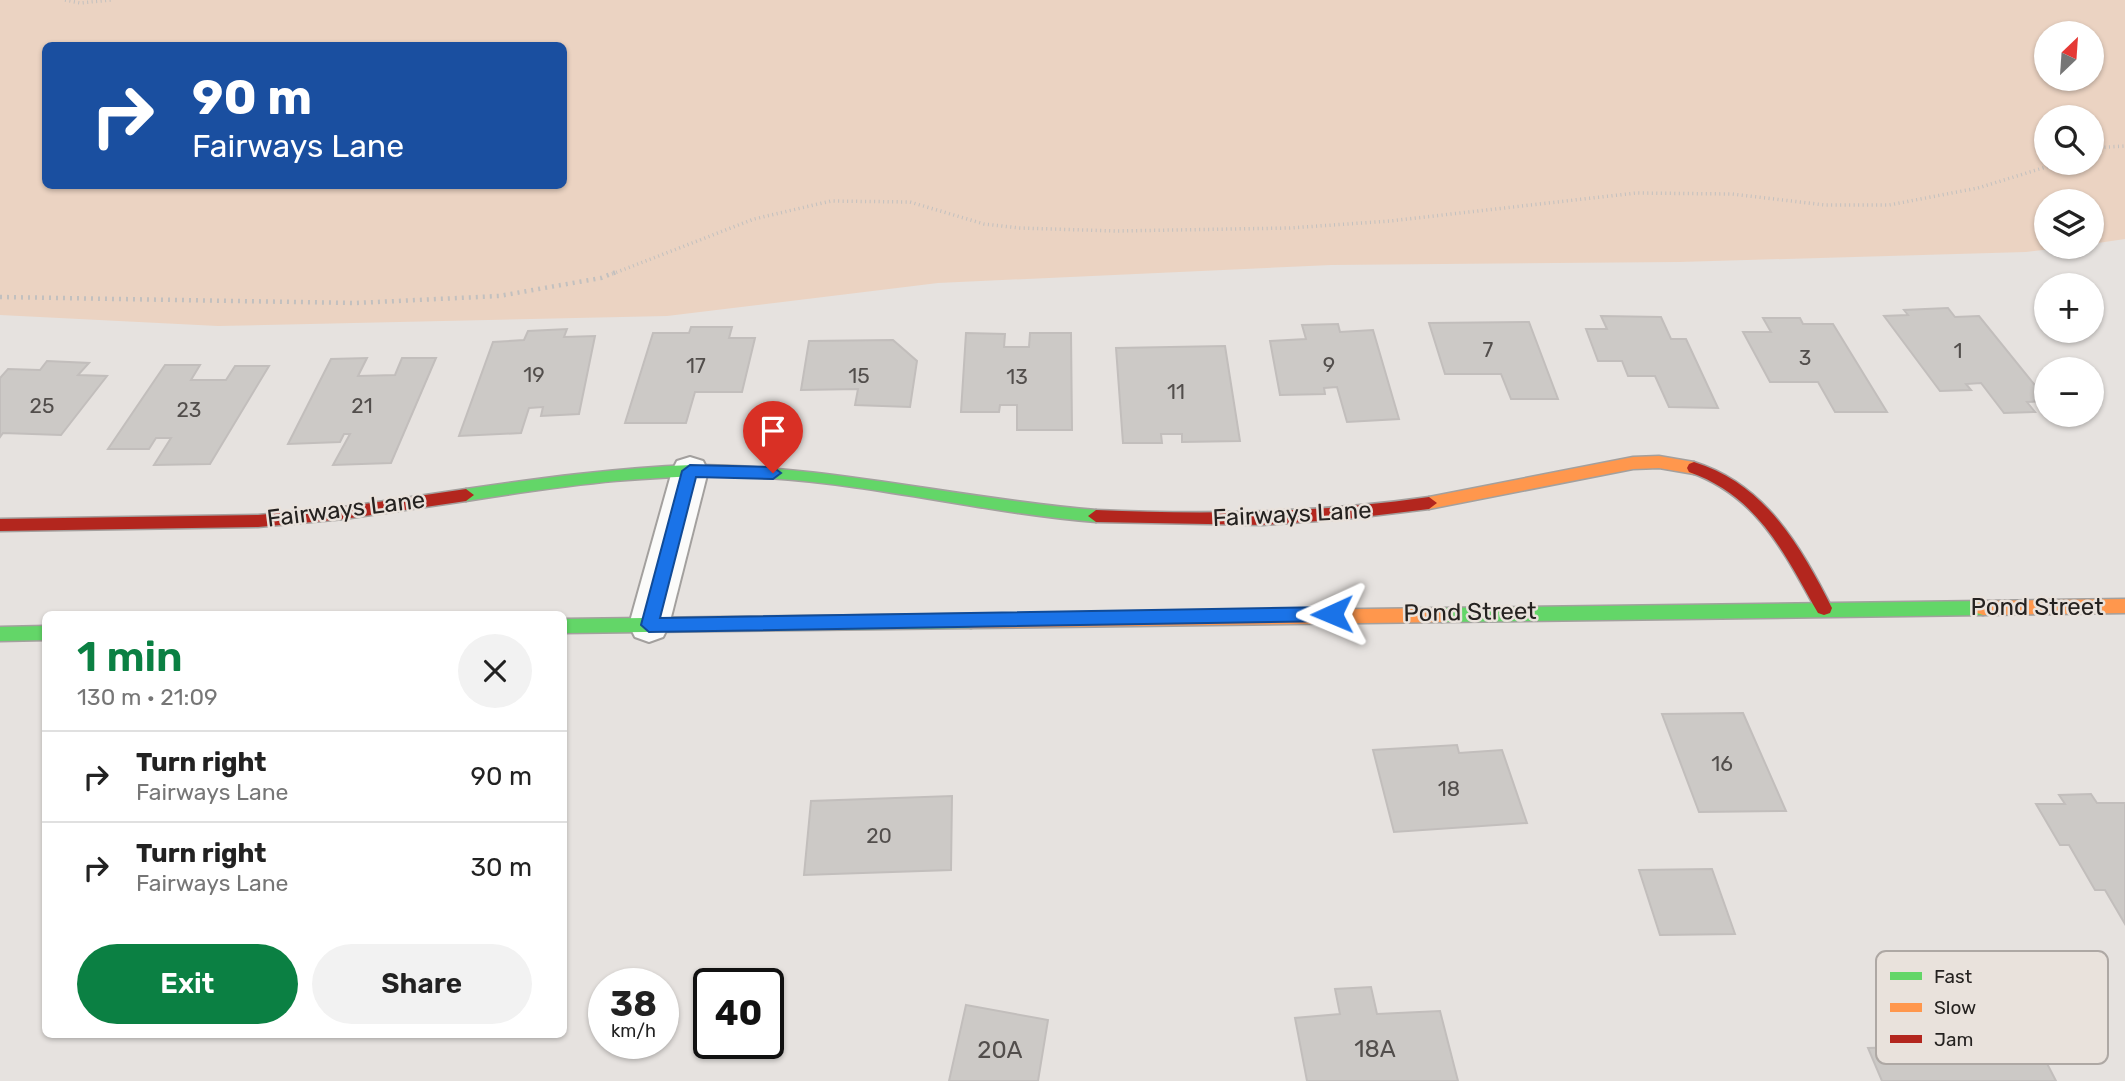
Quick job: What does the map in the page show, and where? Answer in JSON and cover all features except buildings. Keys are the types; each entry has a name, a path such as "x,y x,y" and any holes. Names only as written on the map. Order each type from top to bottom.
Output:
{"street":[{"name":"Fairways Lane","path":"0,525 284,519 347,512 520,484 734,470 793,474 1026,511 1114,517 1230,519 1346,514 1424,504 1633,462 1672,463 1733,482 1758,505 1778,531 1824,608"},
{"path":"649,625 690,471"},
{"name":"Pond Street","path":"567,626 2125,606"},
{"path":"0,634 42,633"}],"path":[{"path":"65,0 80,3 111,0"},
{"path":"2104,147 2125,146"},
{"path":"0,297 303,303 425,301 499,296 601,278 754,219 831,201 860,199 910,202 984,224 1012,227 1105,230 1290,228 1390,221 1636,193 1732,194 1825,205 1889,205 1978,188 2034,171"}],"shaded area":[{"path":"0,0 2125,0 2125,239 2104,242 2104,189 2034,189 2034,251 2026,252 1679,262 1331,265 938,283 667,316 218,326 0,315"}],"traffic: fast":[{"path":"466,495 617,475 730,470 850,481 1013,508 1096,516"},
{"path":"1442,615 1983,608"},
{"path":"567,626 971,621"},
{"path":"0,634 42,633"}],"traffic: slow":[{"path":"1429,503 1633,463 1659,462 1694,468"},
{"path":"1983,608 2125,606"},
{"path":"971,621 1442,615"}],"traffic: jam":[{"path":"1694,468 1717,476 1756,505 1787,544 1824,608"},
{"path":"0,525 258,521 344,513 466,495"},
{"path":"1096,516 1263,519 1429,503"}],"route":[{"path":"773,473 690,471 649,625 1332,614"}]}
